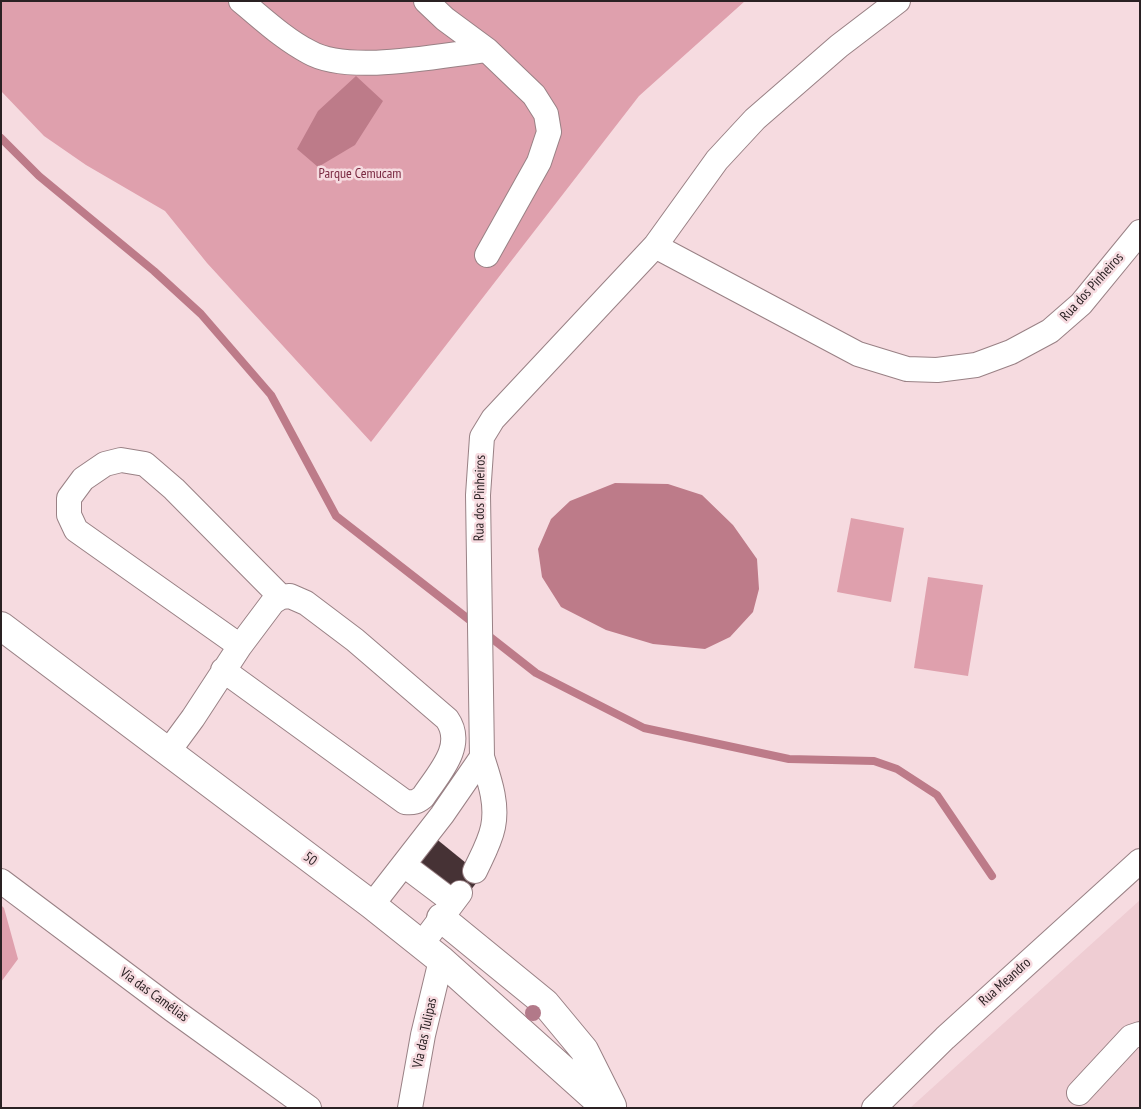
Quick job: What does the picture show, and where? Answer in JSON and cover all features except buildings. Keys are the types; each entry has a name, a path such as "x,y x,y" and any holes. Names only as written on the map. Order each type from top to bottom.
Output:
{"main road":[{"name":"50","path":"1,626 372,905 431,952 606,1108"},
{"path":"451,904 545,1003 584,1050 613,1108"}],"street":[{"path":"241,1 275,29 309,53 333,62 382,62 487,50"},
{"path":"426,1 445,19 487,50 534,95 546,114 549,132 539,162 487,255"},
{"name":"Rua dos Pinheiros","path":"475,870 494,825 492,795 482,757 478,495 482,437 493,419 655,246 717,160 756,119 839,46 898,1"},
{"name":"Rua dos Pinheiros","path":"655,246 858,354 907,368 937,370 976,365 1010,352 1050,331 1080,304 1140,232"},
{"path":"240,646 76,530 69,515 69,498 83,479 104,464 121,460 145,464 174,490 281,597"},
{"path":"168,752 223,670 273,602 281,597 290,596 306,602 355,640 447,718 454,736 451,753 423,796 411,803 405,802 223,670"},
{"path":"372,905 442,815 482,757"},
{"name":"Rua Meandro","path":"874,1108 945,1038 1140,861"},
{"path":"404,865 451,904 431,952"},
{"name":"Via das Camélias","path":"1,881 150,993 309,1108"},
{"name":"Via das Tulipas","path":"410,1108 423,1035 431,952"},
{"path":"1079,1093 1131,1037 1140,1034"}],"shaded area":[{"path":"356,76 383,101 355,145 318,167 297,149 318,111"},
{"path":"615,483 668,484 702,495 733,525 757,559 759,589 753,612 730,637 705,649 653,644 606,630 561,607 542,577 538,549 551,519 570,501"},
{"path":"1140,900 1140,1108 910,1108"}],"green space":[{"name":"Parque Cemucam","path":"1,1 745,1 639,96 371,442 207,263 165,211 86,165 44,136 1,91"},
{"path":"851,518 904,528 891,602 837,592"},
{"path":"928,577 983,585 968,676 914,668"},
{"path":"1,905 4,908 18,959 1,982"}],"waterway":[{"path":"1,138 39,176 154,271 201,314 271,395 336,516 476,625"},
{"path":"485,633 536,673 644,728 789,759 874,761 897,769 937,795 992,876"}]}
